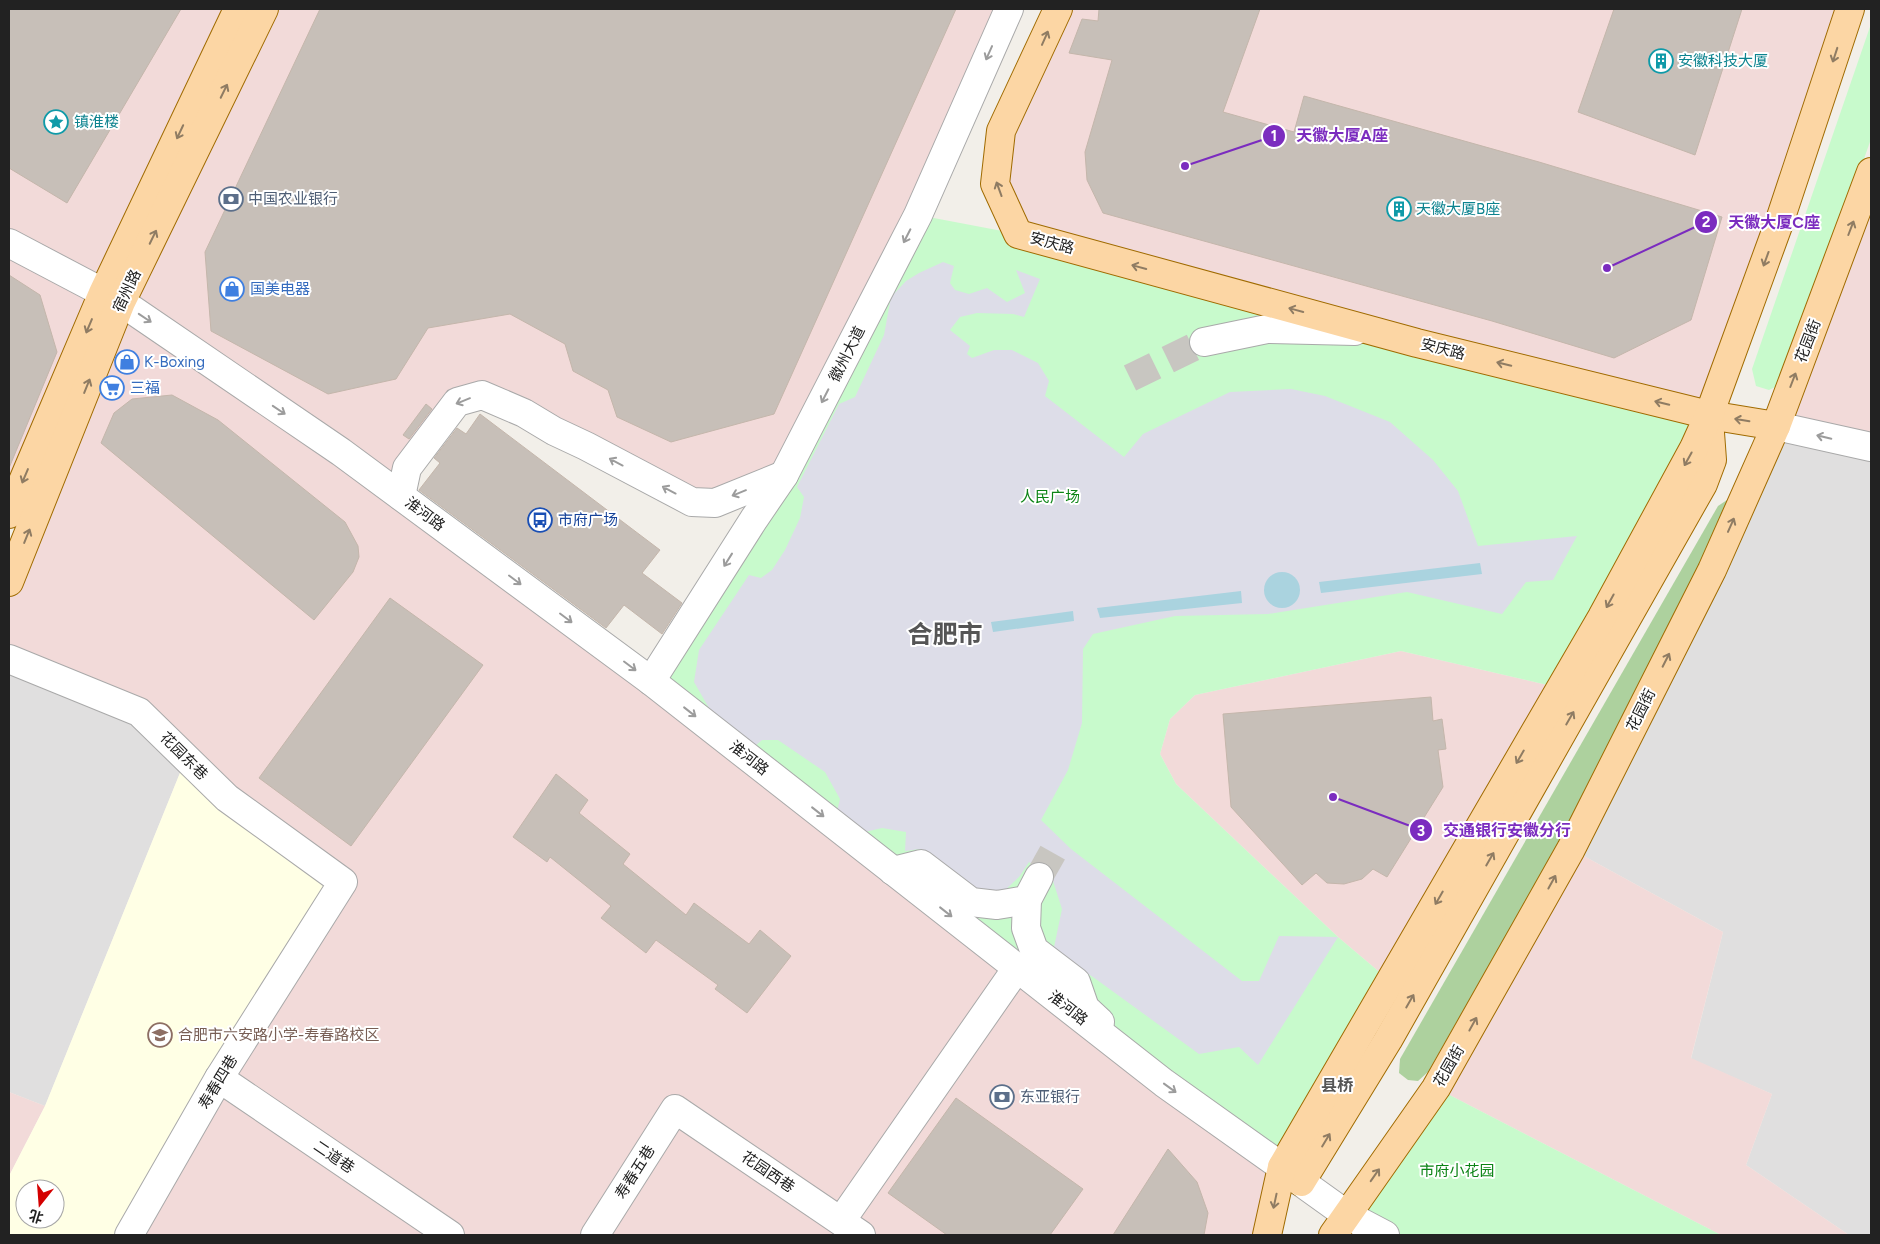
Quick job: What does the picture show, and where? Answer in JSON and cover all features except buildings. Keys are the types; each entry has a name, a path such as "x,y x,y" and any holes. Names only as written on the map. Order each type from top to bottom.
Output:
{"main road":[{"name":"宿州路","path":"9,514 112,297 238,9"},
{"name":"宿州路","path":"9,582 112,297 264,9"},
{"name":"安庆路","path":"1058,9 1001,131 996,184 1018,234 1376,332 1709,415 1776,426"},
{"path":"1267,1235 1292,1175 1694,448 1709,415 1779,223 1850,9"},
{"name":"花园街","path":"1340,1225 1436,1088 1571,849 1712,570 1776,426 1871,172"}],"street":[{"name":"徽州大道","path":"652,682 749,527 784,475 918,215 1009,9"},
{"name":"淮河路","path":"9,242 112,297 341,452 652,682 1164,1084 1292,1175 1340,1225 1385,1235"},
{"path":"1204,342 1267,329 1376,332"},
{"path":"401,496 406,468 457,402 482,395 524,413 554,431 692,502 715,503 784,475"},
{"name":"安庆路","path":"1776,426 1871,447"},
{"name":"花园东巷","path":"9,659 139,712 226,798 343,882"},
{"path":"893,871 921,864 971,902 997,905 1033,889 1026,928 1034,950 1076,982 1085,1008 1147,1069"},
{"name":"寿春四巷","path":"129,1235 219,1078 343,882"},
{"path":"851,1228 1017,968"},
{"name":"二道巷","path":"219,1078 450,1235"},
{"name":"花园西巷","path":"675,1109 851,1228"},
{"name":"寿春五巷","path":"595,1235 675,1109"}],"shaded area":[{"path":"9,9 238,9 9,514"},
{"path":"264,9 1009,9 784,475 715,503 554,431 457,402 401,496 1282,1167 1267,1235 129,1235 343,882 139,712 9,659 9,582"},
{"path":"1058,9 1850,9 1709,415 1018,234 995,184"},
{"path":"1871,172 1871,447 1776,426"},
{"path":"943,262 954,266 950,283 955,290 969,294 987,288 1007,302 1025,293 1016,270 1040,279 1024,317 1013,314 977,313 960,317 950,330 970,346 967,354 972,358 994,350 1012,350 1038,363 1049,381 1045,396 1124,457 1143,434 1230,392 1291,389 1325,396 1390,422 1433,460 1458,491 1478,546 1577,536 1553,580 1526,582 1502,614 1407,592 1268,614 1175,616 1093,634 1083,649 1082,723 1068,770 1041,820 1071,849 1242,981 1259,981 1279,936 1338,937 1258,1065 1239,1047 1199,1054 1093,977 1053,952 1062,909 1053,881 1029,862 1019,877 1003,892 973,889 920,849 905,851 906,832 882,828 865,832 836,815 840,799 825,772 778,740 762,740 754,747 709,708 694,682 699,650 749,575 761,578 772,570 785,550 800,518 804,497 797,487 839,404 855,397 884,335 891,297 906,281"},
{"path":"1776,426 1871,447 1871,1235 1849,1235 1746,1165 1772,1094 1691,1059 1723,932 1571,849"},
{"path":"1401,651 1560,688 1390,981 1338,937 1176,784 1160,754 1170,719 1195,695"},
{"path":"9,659 139,712 186,758 45,1106 9,1092"},
{"name":"合肥市六安路小学-寿春路校区","path":"186,758 343,882 129,1235 9,1235 9,1176 45,1106"},
{"path":"1571,849 1723,932 1691,1058 1772,1094 1746,1165 1849,1235 1721,1235 1436,1088"},
{"path":"9,1092 45,1106 9,1176"}],"green space":[{"path":"1871,24 1871,139 1785,382 1769,390 1756,386 1752,369"},
{"name":"人民广场","path":"918,215 1018,234 1709,415 1560,688 1401,651 1195,695 1170,719 1160,754 1176,784 1338,937 1390,981 1282,1167 651,681"},
{"path":"1730,498 1742,522 1428,1072 1418,1081 1408,1080 1399,1073 1400,1059 1718,506"},
{"name":"市府小花园","path":"1436,1088 1721,1235 1385,1235 1347,1215"}],"water":[{"path":"1480,563 1482,574 1321,593 1319,582"},
{"path":"1282,572 1289,573 1295,577 1299,583 1299,597 1295,603 1289,607 1282,608 1275,607 1269,603 1265,597 1264,590 1265,583 1269,577 1275,573"},
{"path":"1241,591 1242,603 1100,618 1097,608"},
{"path":"1073,611 1074,621 993,632 991,622"}],"tunnel":[{"path":"1130,378 1204,342"},
{"path":"1039,877 1057,845"}],"place":[{"name":"安徽科技大厦","path":"1661,61"},
{"name":"镇淮楼","path":"56,122"},
{"name":"天徽大厦A座","path":"1185,166"},
{"name":"中国农业银行","path":"231,199"},
{"name":"天徽大厦B座","path":"1399,209"},
{"name":"天徽大厦C座","path":"1607,268"},
{"name":"国美电器","path":"232,289"},
{"name":"K-Boxing","path":"127,362"},
{"name":"三福","path":"112,388"},
{"name":"市府广场","path":"540,520"},
{"name":"交通银行安徽分行","path":"1333,797"},
{"name":"合肥市六安路小学-寿春路校区","path":"160,1035"},
{"name":"东亚银行","path":"1002,1097"}],"district":[{"name":"合肥市","path":"945,634"},
{"name":"县桥","path":"1337,1085"}]}
